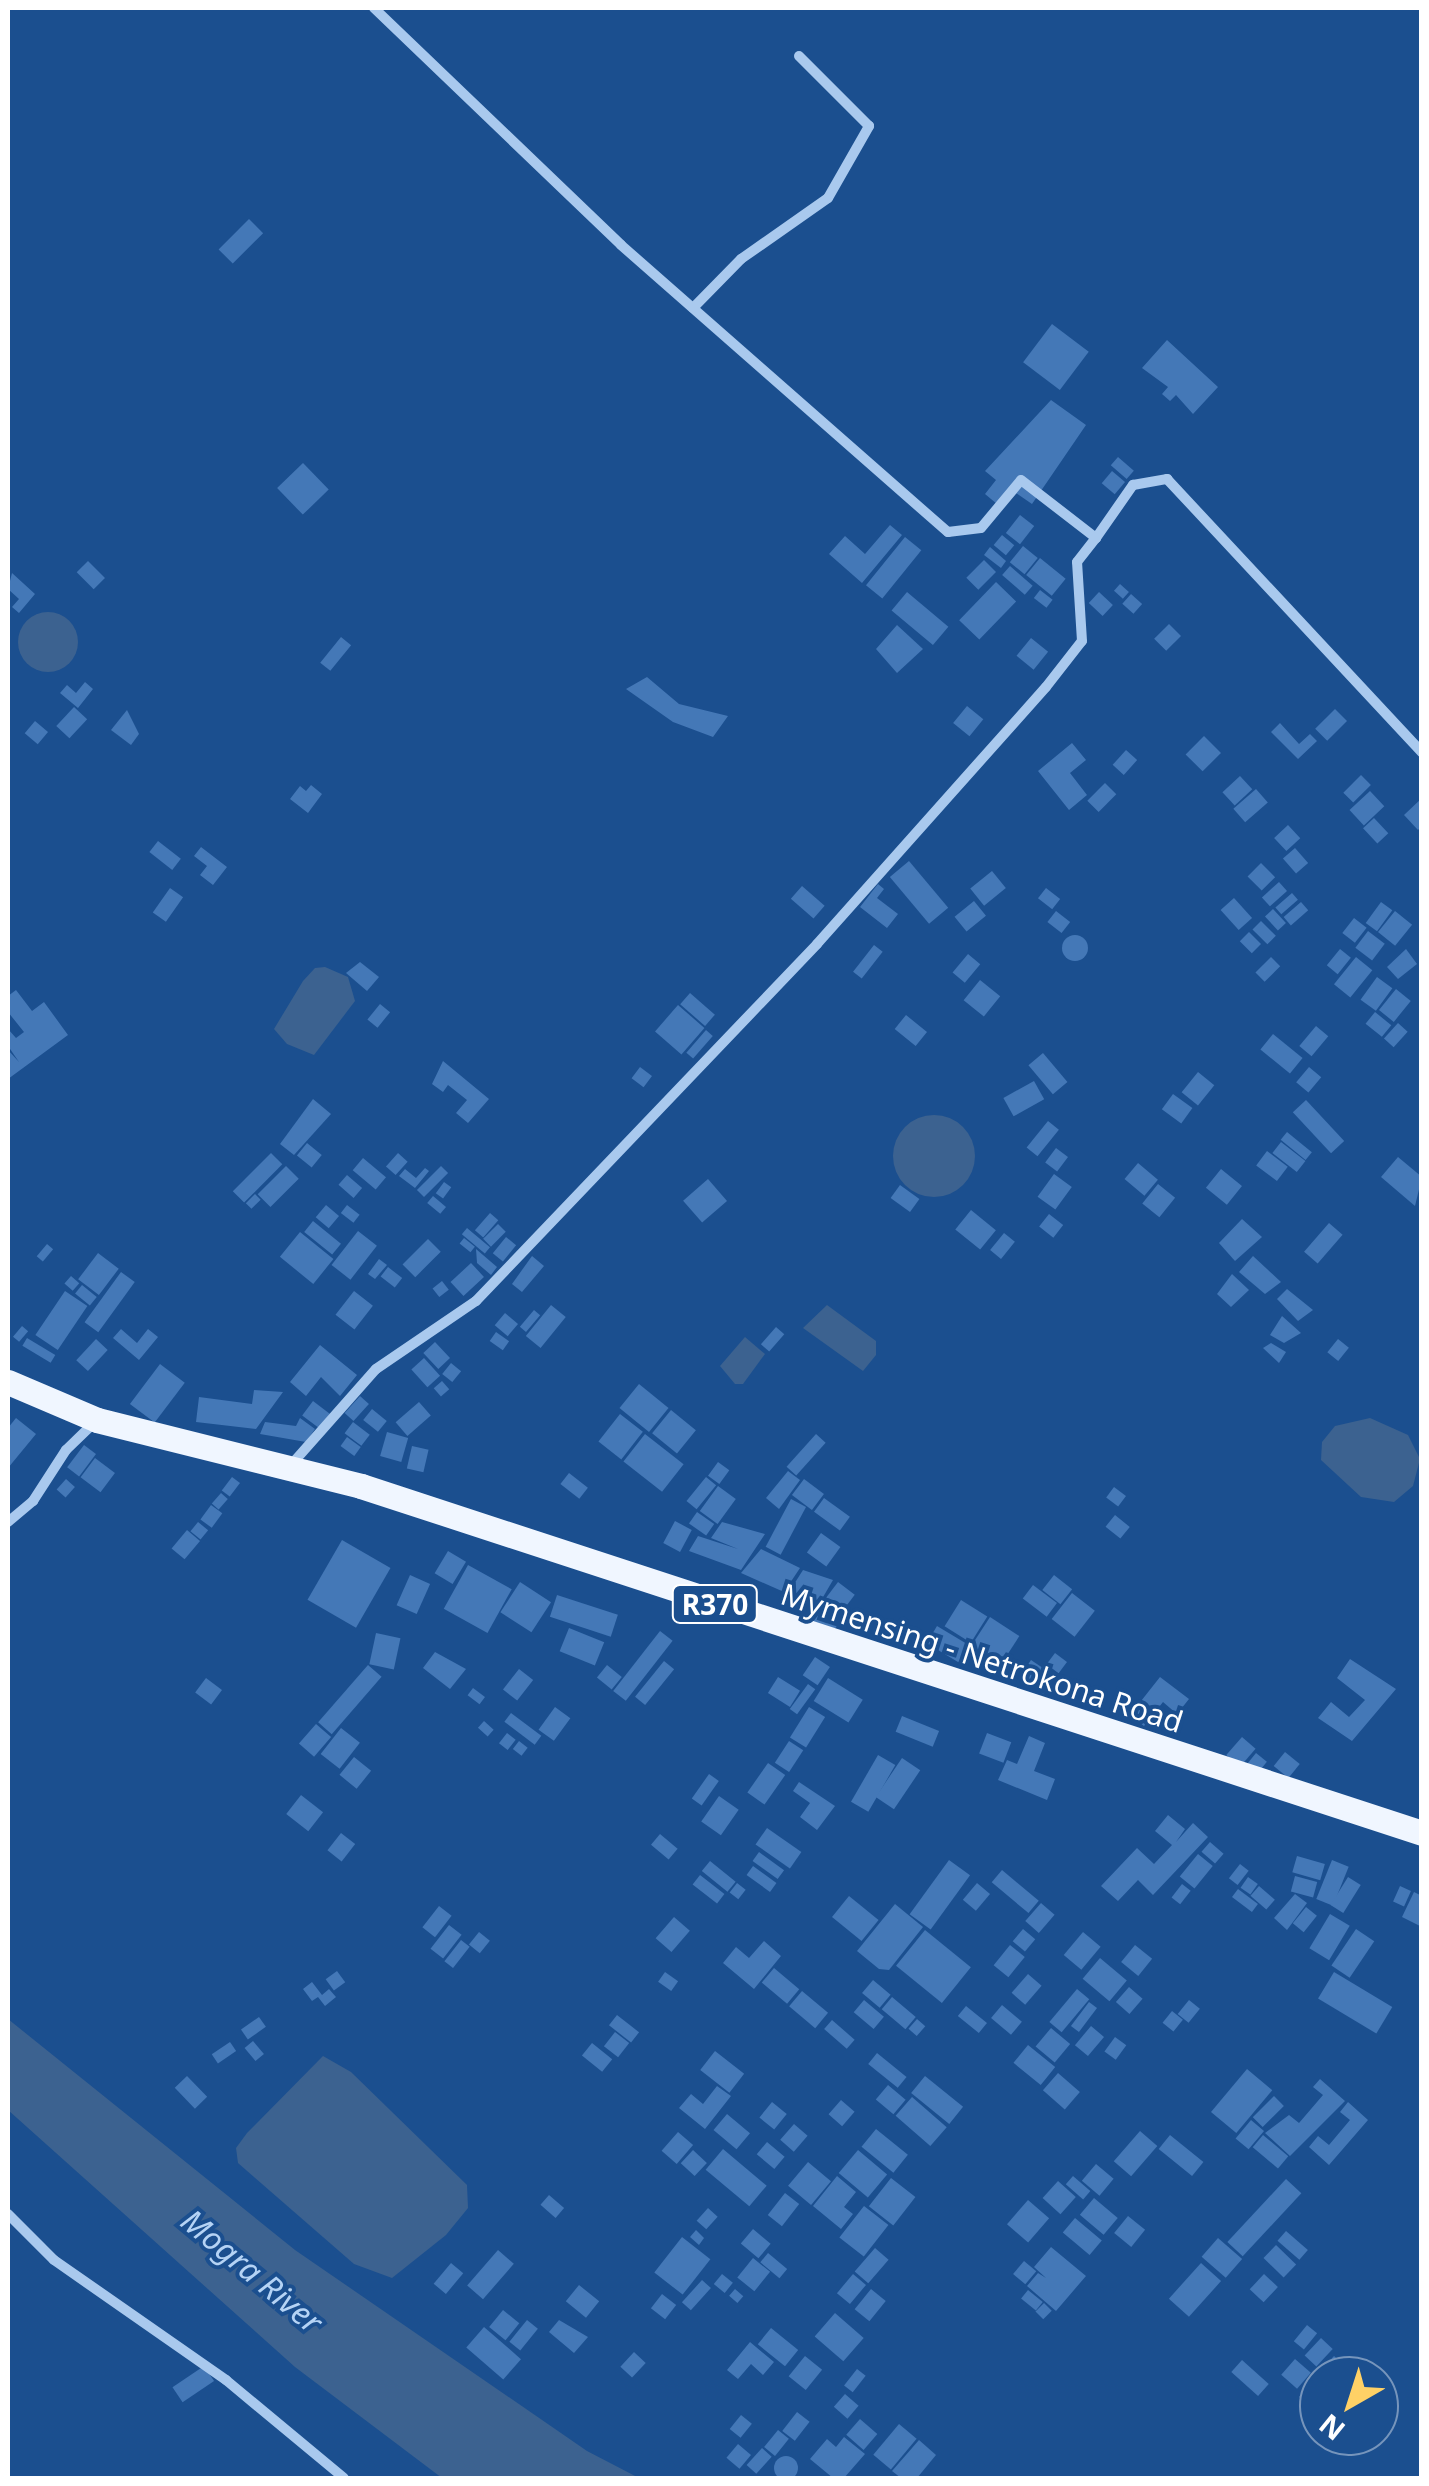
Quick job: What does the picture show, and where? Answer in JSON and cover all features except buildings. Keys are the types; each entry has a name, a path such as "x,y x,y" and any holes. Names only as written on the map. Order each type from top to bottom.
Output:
{"main road":[{"name":"Mymensing - Netrokona Road","path":"8,1382 97,1420 291,1465 1422,1833"}],"street":[{"path":"374,8 693,308 948,532 980,528 1021,480 1096,538"},
{"path":"693,308 741,259 828,198 869,126 800,56"},
{"path":"291,1465 376,1370 476,1301 817,944 1046,687 1082,641 1077,562 1133,485 1167,479 1422,752"},
{"path":"8,1522 33,1501 66,1450 97,1420"},
{"path":"8,2214 54,2260 226,2380 344,2478"}],"water":[{"path":"48,612 69,621 78,642 69,663 48,672 27,663 18,642 27,621"},
{"path":"325,967 348,977 355,1001 314,1055 287,1044 274,1029 303,981 315,968"},
{"path":"934,1115 950,1118 963,1127 972,1140 972,1172 963,1185 950,1194 934,1197 918,1194 905,1185 896,1172 893,1156 896,1140 905,1127 918,1118"},
{"path":"827,1305 876,1341 876,1355 863,1371 803,1328"},
{"path":"745,1337 765,1354 743,1384 735,1384 720,1366"},
{"path":"1370,1418 1408,1435 1420,1459 1413,1486 1394,1502 1361,1497 1321,1460 1322,1442 1335,1426"},
{"name":"Mogra River","path":"8,2019 295,2250 587,2451 639,2478 442,2478 295,2367 8,2110"},
{"path":"323,2056 351,2072 467,2185 468,2208 446,2235 392,2278 354,2264 238,2163 236,2148 247,2133"}]}
